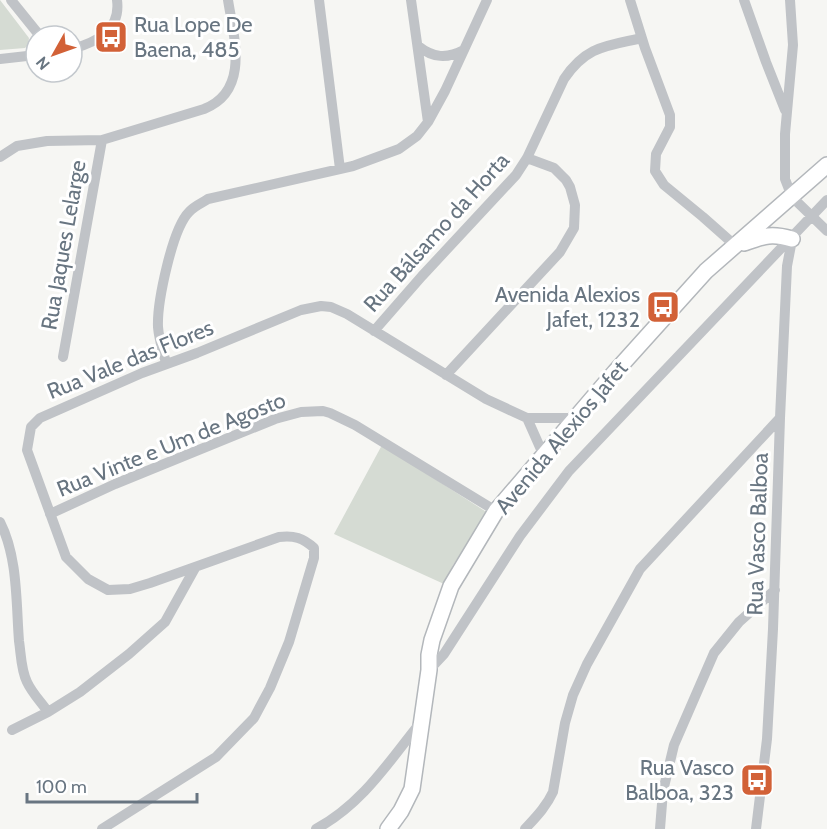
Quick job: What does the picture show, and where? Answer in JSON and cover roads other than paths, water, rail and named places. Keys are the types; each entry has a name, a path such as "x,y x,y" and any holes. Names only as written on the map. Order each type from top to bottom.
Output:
{"main road":[{"name":"Avenida Alexios Jafet","path":"388,829 401,812 412,789 432,640 451,586 496,511 575,417 706,272 827,165"},
{"path":"733,247 759,237 775,234 792,239"}],"street":[{"path":"11,0 30,24"},
{"path":"84,43 100,36 114,24 118,8 117,0"},
{"path":"0,157 17,147 47,141 102,141 204,109 221,100 231,84 236,62 228,0"},
{"path":"319,0 339,169"},
{"path":"411,0 428,122"},
{"path":"166,363 160,344 158,326 160,301 179,230 188,212 208,199 339,169 372,160 399,149 417,136 428,122 487,0"},
{"path":"630,0 670,115 670,127 656,154 655,171 664,185 729,240 733,247"},
{"path":"744,0 787,113"},
{"path":"790,0 794,45 787,113 785,179 792,197 827,231"},
{"name":"Rua Bálsamo da Horta","path":"374,331 510,182 527,158 564,79 572,67 590,51 642,38"},
{"path":"418,46 427,53 444,57 464,50"},
{"path":"0,59 24,56"},
{"name":"Rua Jaques Lelarge","path":"63,357 102,141"},
{"path":"446,375 560,252 574,228 575,205 566,180 554,168 527,158"},
{"name":"Avenida Alexios Jafet","path":"429,670 444,654 520,536 569,471 827,200"},
{"name":"Rua Vasco Balboa","path":"756,829 767,739 787,266 792,239"},
{"name":"Rua Vale das Flores","path":"102,829 216,757 254,718 270,688 289,642 314,558 314,548 307,541 292,535 279,537 130,589 108,590 88,579 66,557 27,450 31,427 40,418 166,363 321,306 338,309 486,399 526,418 575,417"},
{"name":"Rua Vinte e Um de Agosto","path":"50,514 115,484 275,419 313,411 330,413 355,425 496,511"},
{"path":"525,829 546,806 553,792 565,723 573,695 587,664 640,569 780,417"},
{"path":"526,418 543,454"},
{"path":"0,522 6,535 12,560 21,660 26,681 48,712"},
{"path":"12,730 48,712 112,669 165,622 195,568"},
{"path":"660,829 663,790 674,745 714,653 739,622 775,590"},
{"path":"316,829 358,800 422,721"}],"place":[{"name":"Rua Lope De Baena, 485","path":"111,37"},
{"name":"Avenida Alexios Jafet, 1232","path":"663,307"},
{"name":"Rua Vasco Balboa, 323","path":"757,780"}]}
